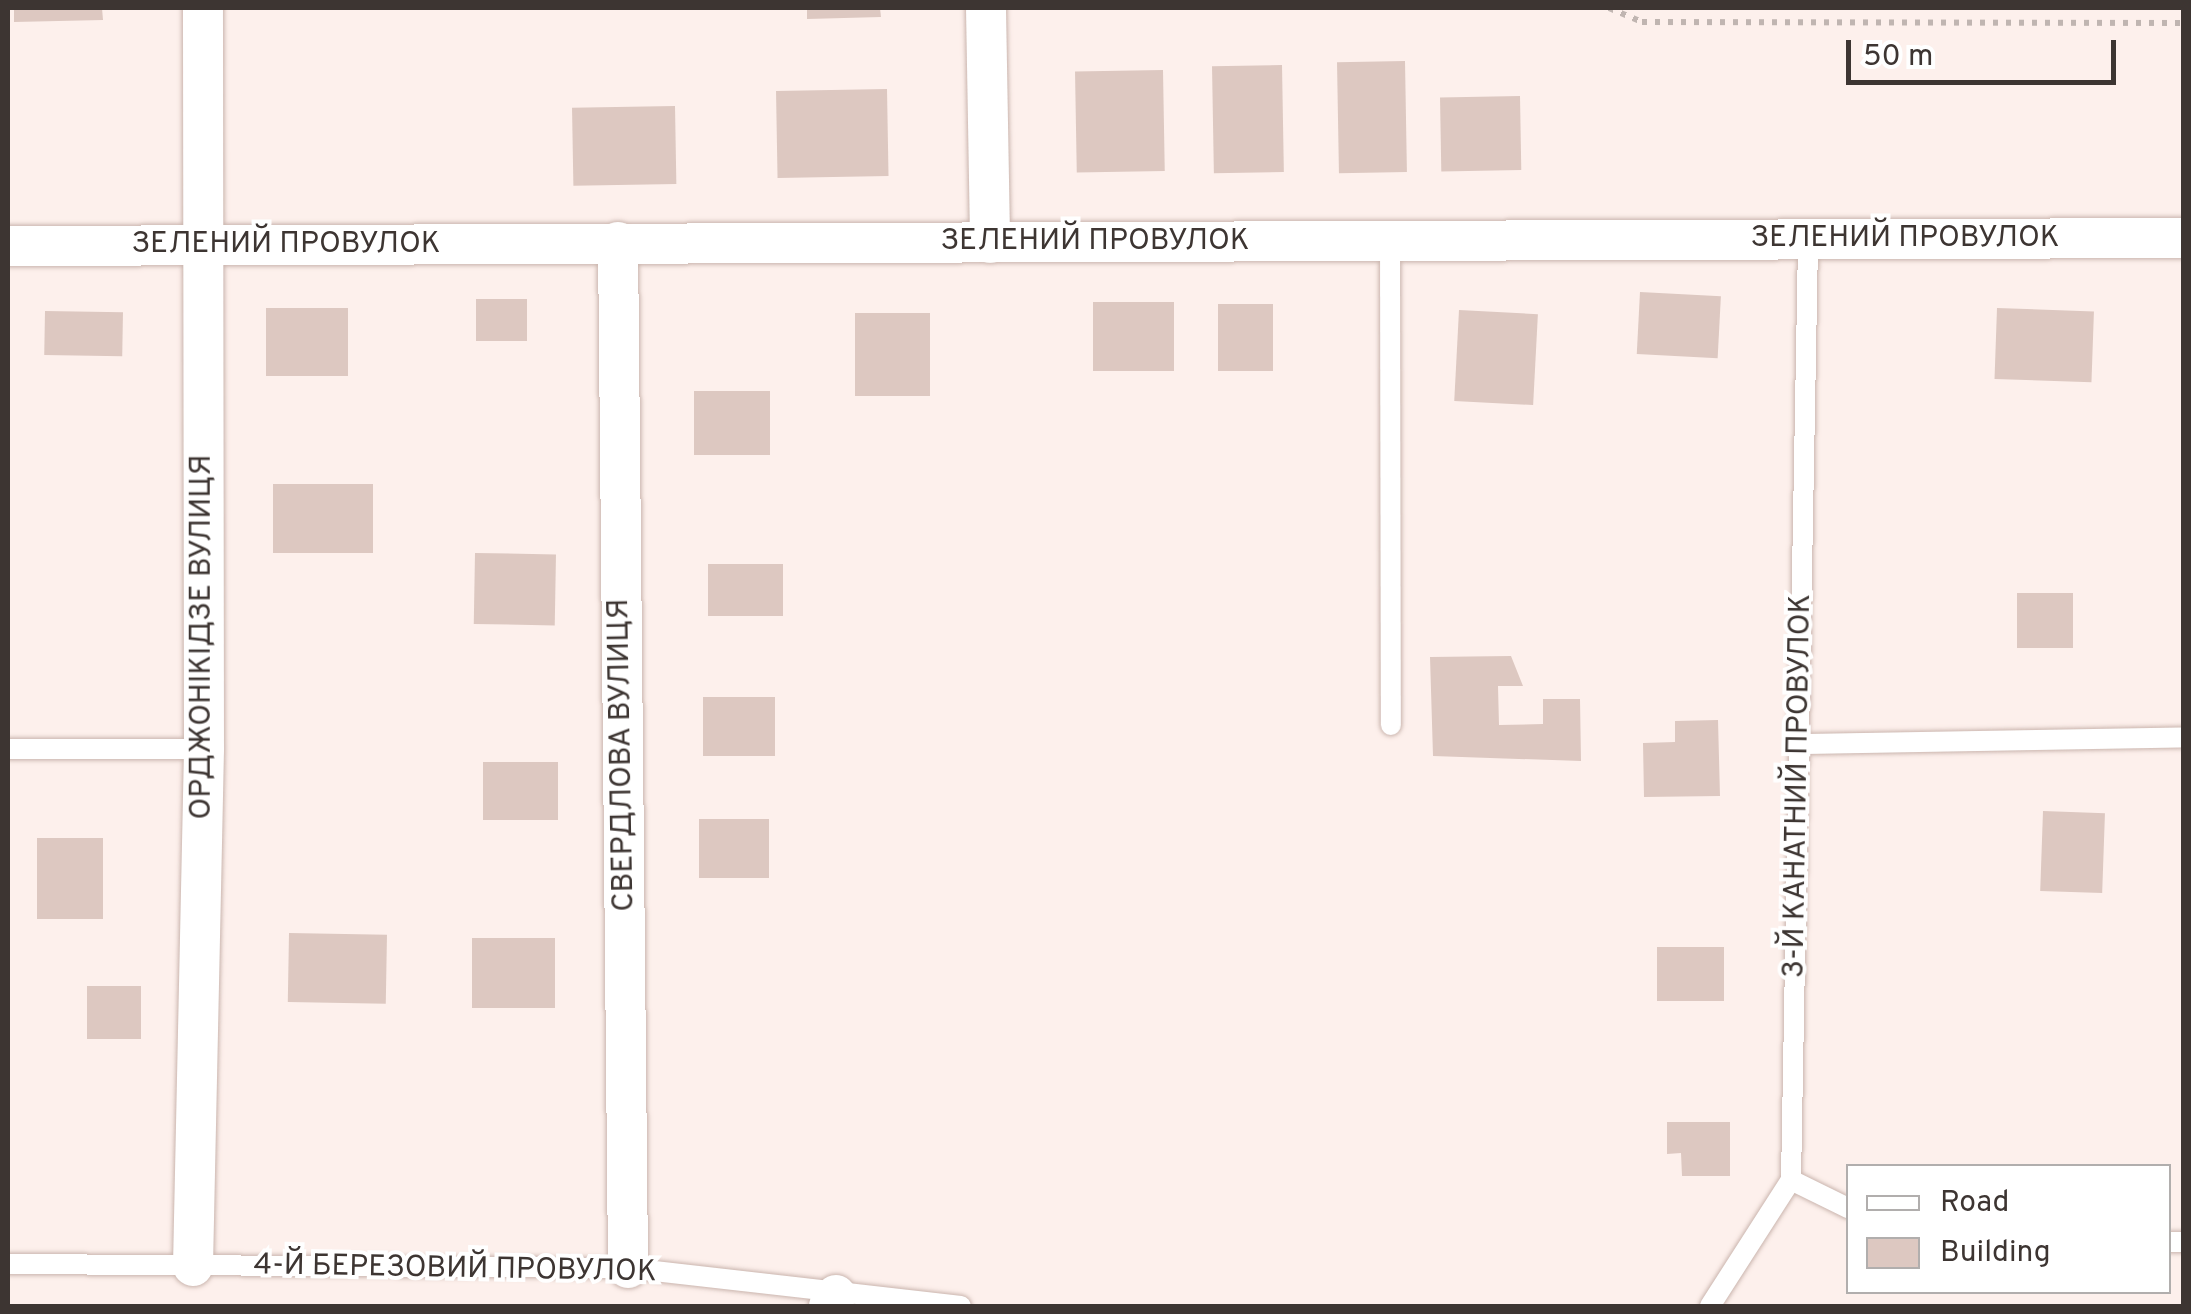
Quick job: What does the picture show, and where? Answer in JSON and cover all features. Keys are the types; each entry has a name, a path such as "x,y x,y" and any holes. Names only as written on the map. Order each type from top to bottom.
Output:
{"street":[{"name":"ОРДЖОНІКІДЗЕ ВУЛИЦЯ","path":"193,1266 204,748 203,8"},
{"path":"986,8 990,243"},
{"name":"ЗЕЛЕНИЙ ПРОВУЛОК","path":"8,246 2184,238"},
{"name":"СВЕРДЛОВА ВУЛИЦЯ","path":"618,242 628,1268"}],"lane":[{"name":"3-Й КАНАТНИЙ ПРОВУЛОК","path":"1791,1180 1808,240"},
{"path":"1390,241 1392,724"},
{"path":"1801,744 2184,737"},
{"path":"8,749 204,748"},
{"path":"1710,1306 1791,1180 1846,1207"},
{"name":"4-Й БЕРЕЗОВИЙ ПРОВУЛОК","path":"8,1264 628,1268 833,1301 961,1306"}],"path":[{"path":"1609,8 1642,22 2184,23"}],"building":[{"path":"14,8 102,8 103,20 14,22"},
{"path":"807,8 880,8 881,17 807,19"},
{"path":"1405,61 1407,172 1339,173 1337,62"},
{"path":"1282,65 1284,172 1214,173 1212,66"},
{"path":"1163,70 1165,171 1077,173 1075,72"},
{"path":"887,89 889,176 778,178 776,91"},
{"path":"1520,96 1521,170 1441,171 1440,97"},
{"path":"675,106 676,184 573,186 572,108"},
{"path":"1640,292 1721,296 1718,358 1637,354"},
{"path":"476,299 527,299 527,341 476,341"},
{"path":"1093,302 1174,302 1174,371 1093,371"},
{"path":"1218,304 1273,304 1273,371 1218,371"},
{"path":"266,308 348,308 348,376 266,376"},
{"path":"1997,308 2094,311 2091,382 1995,379"},
{"path":"1459,310 1538,314 1533,405 1454,401"},
{"path":"45,311 123,312 122,356 44,355"},
{"path":"855,313 930,313 930,396 855,396"},
{"path":"694,391 770,391 770,455 694,455"},
{"path":"273,484 373,484 373,553 273,553"},
{"path":"475,553 556,554 555,625 474,624"},
{"path":"708,564 783,564 783,616 708,616"},
{"path":"2017,593 2073,593 2073,648 2017,648"},
{"path":"1511,656 1523,686 1498,686 1499,725 1543,724 1543,699 1580,699 1581,761 1433,756 1430,657"},
{"path":"703,697 775,697 775,756 703,756"},
{"path":"1718,720 1720,796 1644,797 1643,743 1675,742 1675,721"},
{"path":"483,762 558,762 558,820 483,820"},
{"path":"2043,811 2105,813 2102,893 2040,891"},
{"path":"699,819 769,819 769,878 699,878"},
{"path":"37,838 103,838 103,919 37,919"},
{"path":"289,933 387,935 386,1004 288,1002"},
{"path":"472,938 555,938 555,1008 472,1008"},
{"path":"1657,947 1724,947 1724,1001 1657,1001"},
{"path":"87,986 141,986 141,1039 87,1039"},
{"path":"1667,1122 1730,1122 1730,1176 1682,1176 1681,1153 1667,1154"}]}
